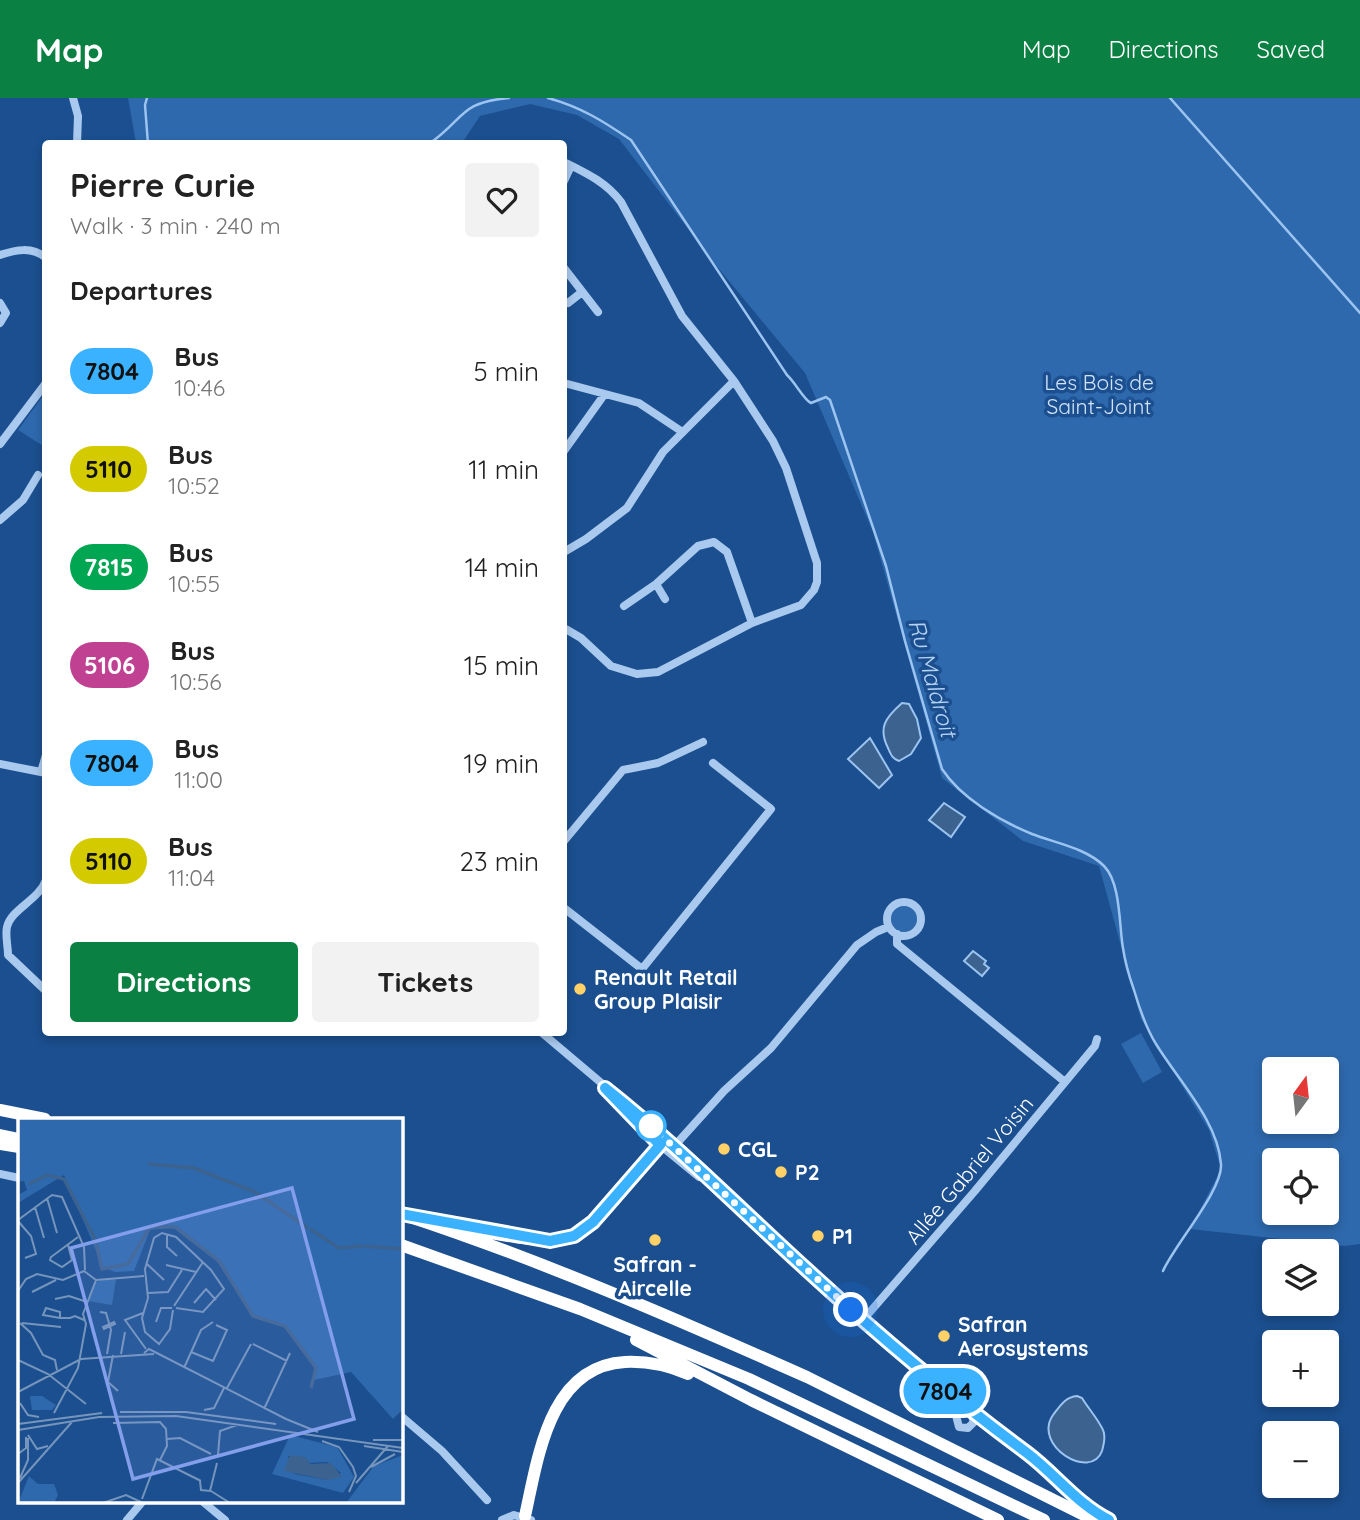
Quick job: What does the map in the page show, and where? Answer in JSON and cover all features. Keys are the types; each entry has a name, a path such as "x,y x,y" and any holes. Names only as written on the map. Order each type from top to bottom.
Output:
{"highway":[{"path":"0,1110 40,1118"},
{"path":"0,1135 18,1139"},
{"path":"0,1144 18,1147"},
{"path":"405,1216 550,1241 574,1236 593,1222 667,1146"},
{"path":"405,1216 569,1275 785,1367 1094,1520"},
{"path":"402,1245 557,1301 749,1379 1044,1520"},
{"path":"557,1301 751,1401 998,1520"},
{"path":"528,1518 541,1447 560,1400 575,1381 597,1368 621,1362 660,1364 751,1401"},
{"path":"970,1411 1043,1465 1082,1502 1109,1520"}],"street":[{"path":"73,98 78,116 77,140"},
{"path":"567,164 611,189 621,202 682,316 734,381 773,441 786,468 818,573 814,590 801,605 752,623 658,672 638,674 611,666 581,638 567,630"},
{"path":"0,254 31,250 42,256"},
{"path":"567,272 598,312"},
{"path":"568,303 582,292"},
{"path":"0,303 6,313 0,323"},
{"path":"567,550 627,508 663,453 681,431 734,381"},
{"path":"567,384 639,403 681,431"},
{"path":"0,444 3,433 42,388"},
{"path":"567,447 604,395"},
{"path":"0,520 23,500 38,475"},
{"path":"624,606 656,584 698,546 714,542 727,552 752,623"},
{"path":"656,584 665,599"},
{"path":"567,837 623,770 658,763 703,742"},
{"path":"567,910 642,969 771,809 713,763"},
{"path":"0,764 42,773"},
{"path":"42,890 7,926 8,955 42,987"},
{"path":"901,902 914,906 920,917 918,929 907,936 897,934 888,927 887,916 892,907 901,902"},
{"path":"667,1146 771,1048 857,945 888,927"},
{"path":"897,934 897,944 1065,1082"},
{"path":"546,1036 863,1320 970,1411 974,1422 968,1429 959,1427 951,1396"},
{"name":"Allée Gabriel Voisin","path":"863,1320 981,1184 1095,1046 1097,1039"},
{"path":"0,1174 18,1178"},
{"path":"402,1417 442,1451 487,1500"},
{"path":"127,1520 142,1502"},
{"path":"203,1502 225,1520"},
{"path":"502,1520 514,1515 528,1518"}],"green space":[{"name":"Les Bois de Saint-Joint","path":"128,98 1360,98 1360,1244 1345,1246 1339,1245 1339,1239 1281,1239 1190,1229 1221,1169 1209,1130 1141,1019 1099,866 1023,841 942,778 873,532 805,373 719,269 619,139 577,115 530,104 480,116 464,140 135,140"},
{"path":"42,397 42,445 18,430"},
{"path":"904,906 913,910 917,919 913,928 904,932 895,928 891,919 895,910"},
{"path":"1141,1033 1162,1072 1143,1083 1121,1044"}],"shaded area":[{"path":"902,703 909,704 917,719 921,738 911,754 899,761 890,753 884,729 887,719"},
{"path":"870,738 892,775 879,788 848,759"},
{"path":"944,803 965,817 951,837 929,820"},
{"path":"973,951 986,961 984,964 989,968 982,976 964,961"},
{"path":"1077,1396 1082,1398 1104,1435 1102,1451 1096,1459 1087,1462 1065,1456 1050,1438 1049,1427 1053,1415 1066,1400"}],"waterway":[{"name":"Ru Maldroit","path":"147,98 145,105 148,140"},
{"name":"Ru Maldroit","path":"434,140 471,108 480,103 509,98"},
{"name":"Ru Maldroit","path":"548,98 591,115 631,140 787,375 811,403 826,397 830,400 886,566 942,769 970,799 994,815 1032,834 1088,855 1104,866 1110,874 1118,905 1126,964 1143,1017 1156,1044 1196,1101 1213,1132 1221,1164 1220,1175 1207,1202 1163,1271"},
{"path":"1170,98 1360,313"}],"bus line":[{"name":"7804","path":"402,1214 550,1241 574,1236 593,1222 660,1145 605,1088 644,1119 851,1310 970,1411 1043,1465 1082,1502 1109,1520"}],"place":[{"name":"Renault Retail Group Plaisir","path":"580,989"},
{"name":"CGL","path":"724,1149"},
{"name":"P2","path":"781,1172"},
{"name":"P1","path":"818,1236"},
{"name":"Safran - Aircelle","path":"655,1240"},
{"name":"Safran Aerosystems","path":"944,1336"}],"route":[{"path":"651,1126 851,1310"}]}
